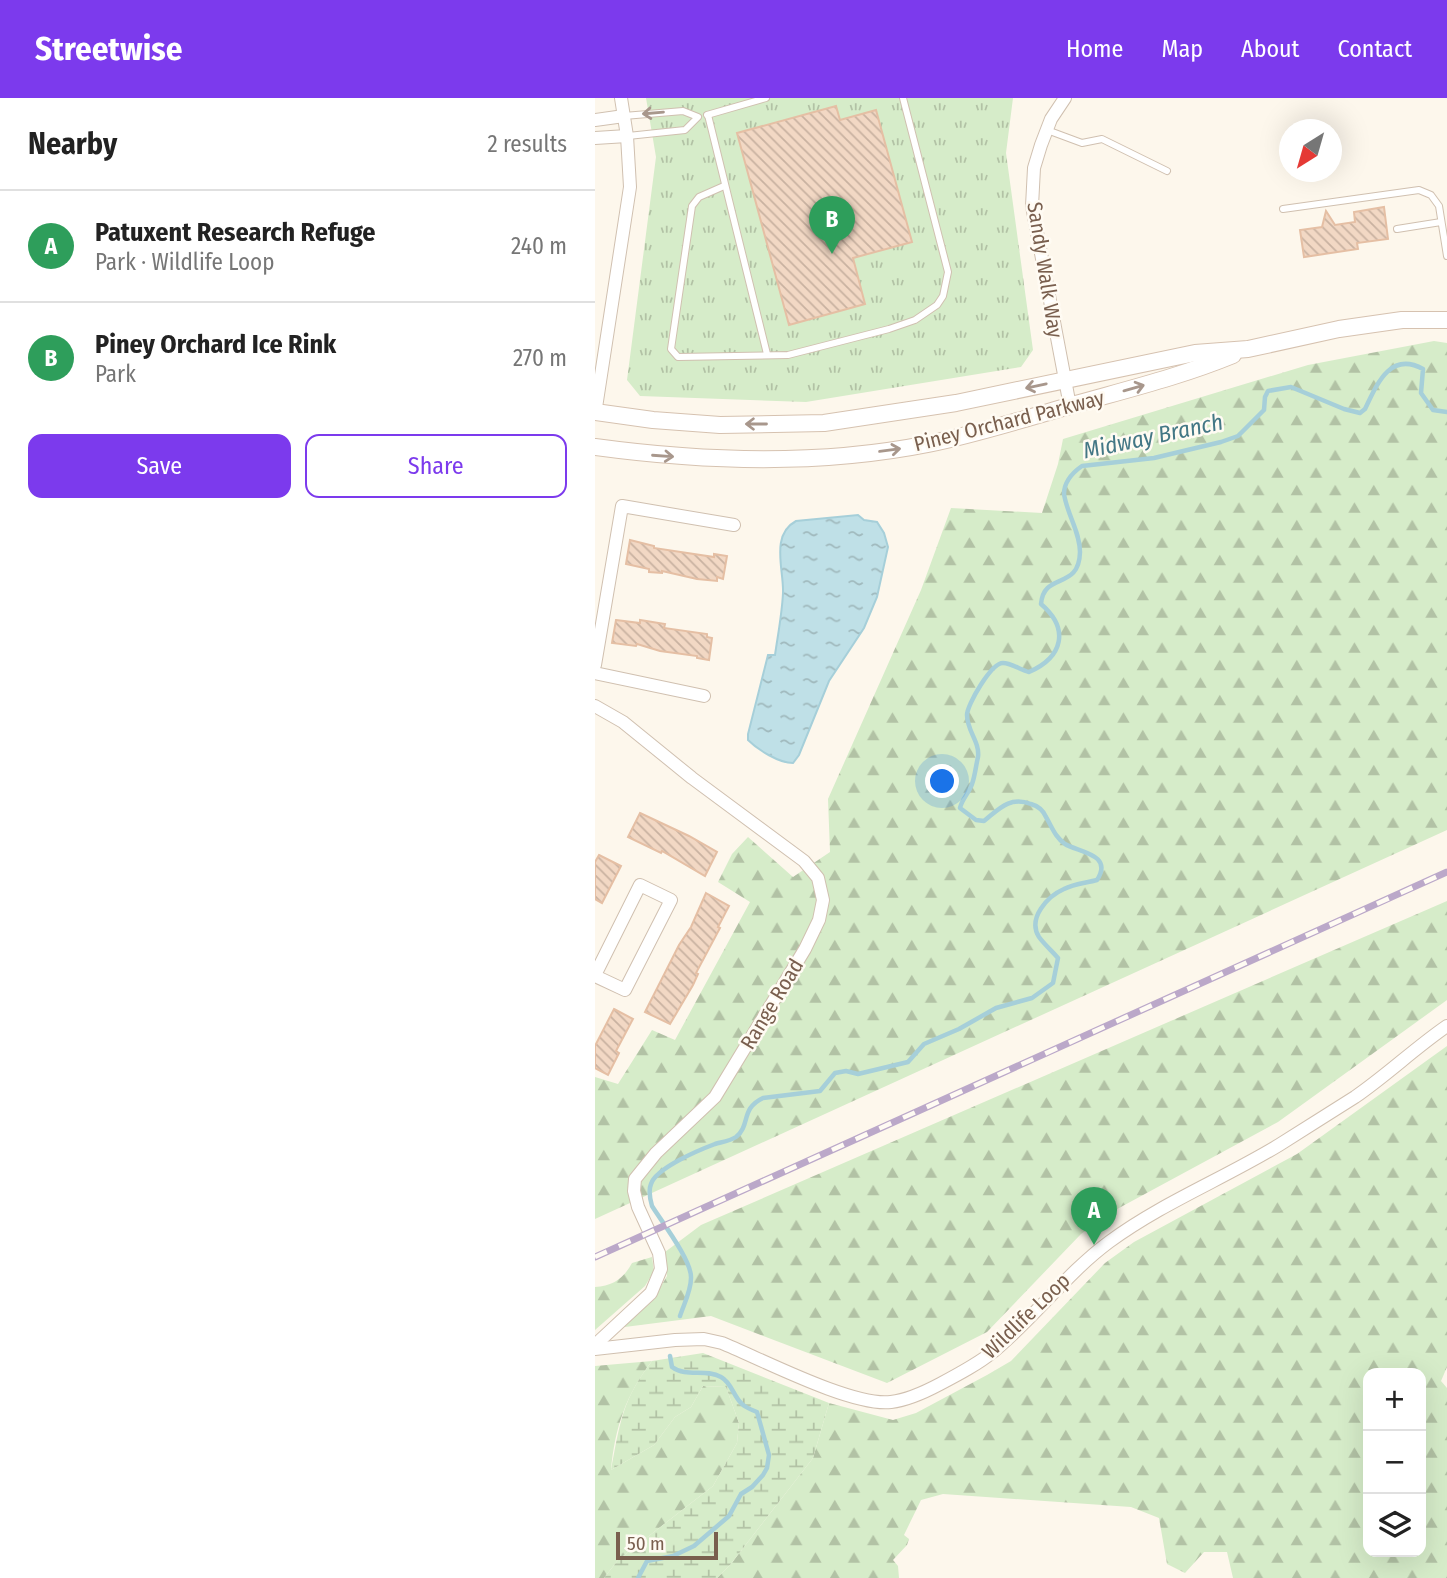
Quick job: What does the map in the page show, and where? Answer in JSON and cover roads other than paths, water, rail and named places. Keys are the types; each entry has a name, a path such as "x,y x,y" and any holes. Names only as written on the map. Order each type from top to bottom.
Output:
{"street":[{"path":"595,412 630,187 627,136 621,98"},
{"name":"Sandy Walk Way","path":"1065,98 1051,119 1034,168 1032,206 1069,406"},
{"path":"595,120 624,116"},
{"path":"595,138 627,136"},
{"name":"Piney Orchard Parkway","path":"595,412 720,425 824,423 944,405 1195,353 1248,349 1339,328 1402,320 1447,320"},
{"name":"Piney Orchard Parkway","path":"595,447 649,455 715,460 785,460 867,453 926,444 988,430 1196,370 1248,349"},
{"path":"595,665 601,598 622,506 734,526"},
{"path":"595,673 704,696"},
{"name":"Range Road","path":"595,706 623,722 692,778 804,861 818,878 823,900 819,920 805,949 715,1097 656,1153 635,1179 633,1191 659,1253 661,1269 651,1293 595,1347"},
{"path":"640,885 671,900 625,990 595,975 640,885"},
{"name":"Wildlife Loop","path":"595,1347 703,1339 722,1343 869,1402 891,1402 924,1392 963,1372 993,1352 1034,1314 1068,1276 1108,1243 1146,1217 1277,1146 1356,1096 1412,1050 1447,1026"}],"lane":[{"path":"624,116 683,111 698,117 766,98"},
{"path":"724,186 699,197 692,206 671,349 678,357 788,355 889,329 927,314 943,296 948,272 902,98"},
{"path":"708,115 767,354"},
{"path":"627,136 685,130 698,117"},
{"path":"1047,130 1082,143 1102,139 1167,171"},
{"path":"1283,209 1419,190 1431,195 1439,206 1447,256"},
{"path":"1397,229 1441,222"}],"water":[{"path":"858,515 864,520 877,522 888,547 877,597 864,628 829,681 799,755 793,763 781,761 752,744 748,740 748,734 768,655 775,655 782,601 780,554 783,535 796,521"}],"waterway":[{"name":"Midway Branch","path":"680,1316 689,1293 691,1278 682,1252 652,1206 650,1187 661,1172 689,1155 736,1137 741,1132 751,1107 763,1098 820,1091 835,1073 846,1071 858,1074 908,1062 924,1044 959,1029 996,1008 1032,998 1053,983 1058,958 1039,937 1036,930 1037,915 1046,902 1058,892 1097,880 1101,871 1098,859 1065,844 1054,832 1043,812 1034,805 1010,803 984,821 976,820 960,808 972,784 978,757 967,715 981,685 992,670 1003,663 1029,672 1040,666 1049,659 1059,642 1056,623 1041,604 1048,587 1068,577 1078,564 1079,545 1064,494 1065,486 1072,475 1082,466 1154,458 1238,436 1264,410 1268,391 1291,387 1360,413 1386,373 1402,364 1423,369 1421,393 1433,410 1447,412"},
{"name":"Midway Branch","path":"638,1578 647,1561 673,1556 694,1546 729,1516 741,1494 763,1475 769,1455 757,1412 742,1404 721,1377 678,1370 672,1367 670,1356"}],"railway":[{"path":"595,1257 1447,872"}],"place":[{"name":"Piney Orchard Ice Rink","path":"832,254"},
{"name":"Patuxent Research Refuge","path":"1094,1245"}]}
